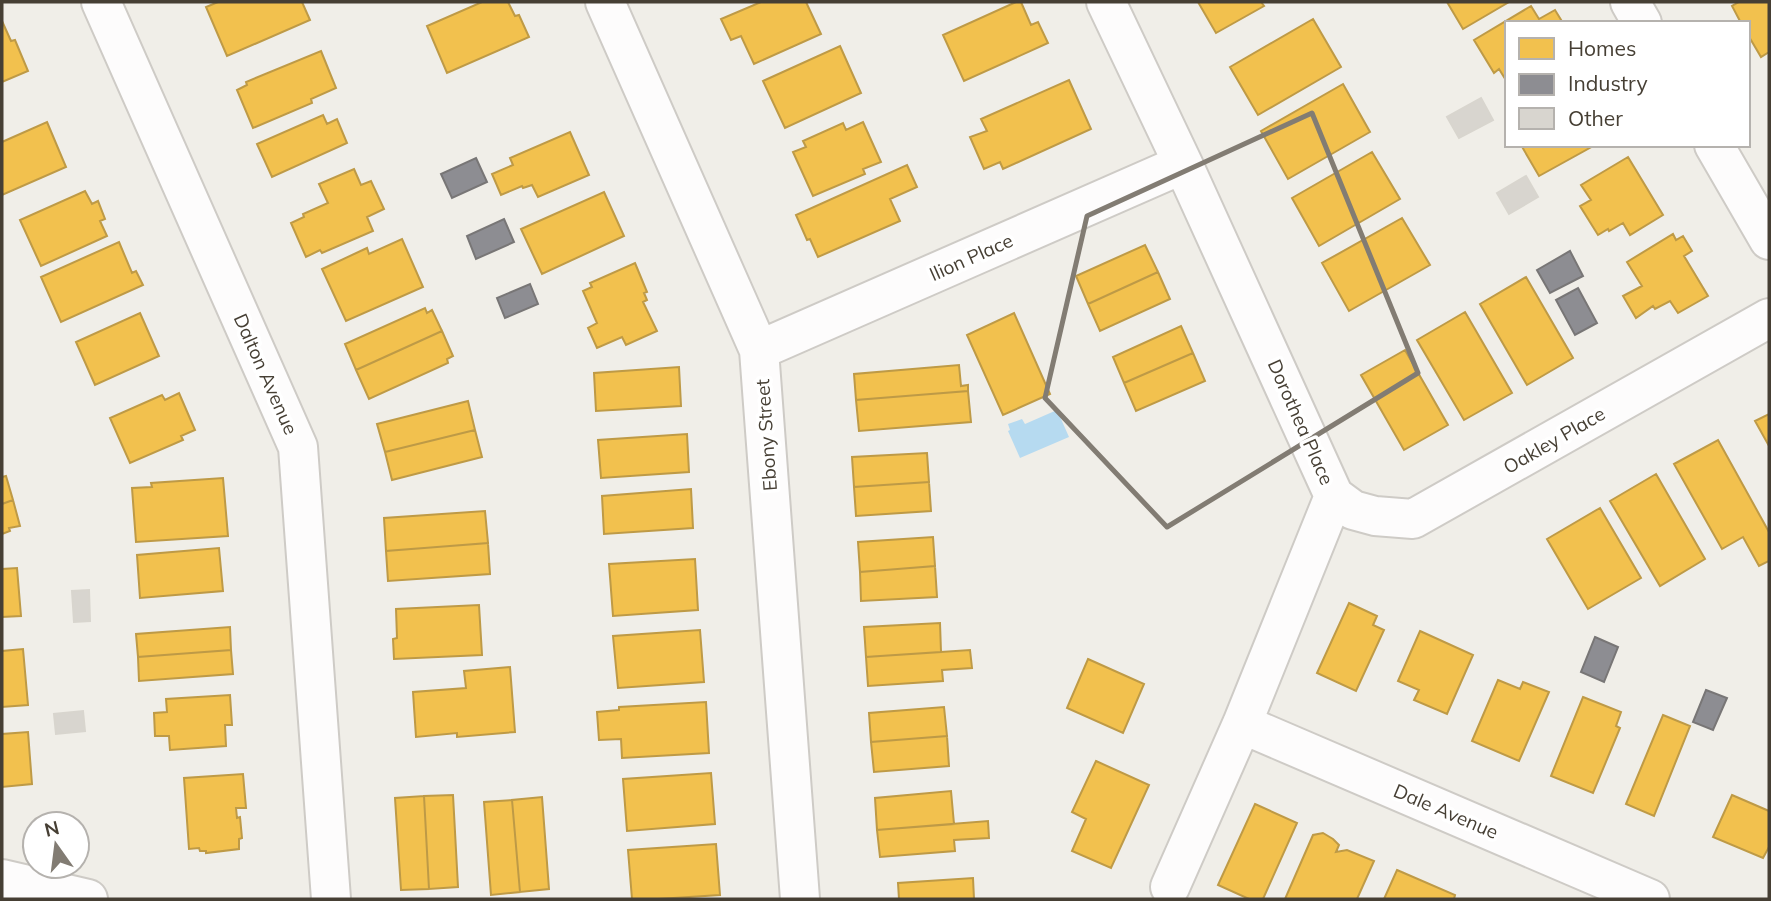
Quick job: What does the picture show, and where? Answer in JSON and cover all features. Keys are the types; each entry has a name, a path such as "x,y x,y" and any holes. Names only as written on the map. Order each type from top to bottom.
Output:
{"street":[{"name":"Dalton Avenue","path":"101,2 298,447 331,899"},
{"name":"Ebony Street","path":"605,2 759,350 800,899"},
{"name":"Dorothea Place","path":"1106,2 1184,164 1334,496 1242,724 1170,887"},
{"path":"1630,2 1641,21"},
{"path":"1715,147 1769,240"},
{"name":"Ilion Place","path":"759,350 1184,164"},
{"name":"Oakley Place","path":"1334,496 1353,510 1375,516 1413,520 1769,318"},
{"name":"Dale Avenue","path":"1242,724 1650,899"},
{"path":"2,879 88,899"}],"highlighted area":[{"path":"1312,113 1418,373 1167,527 1045,398 1087,216"}],"water":[{"path":"1057,410 1069,437 1020,458 1008,431 1008,424 1022,419 1025,424"}],"building: Homes":[{"path":"218,2 302,2 310,20 227,56 206,7"},
{"path":"482,2 508,2 515,16 519,15 529,37 447,73 427,26"},
{"path":"761,2 806,2 821,34 754,64 741,36 731,40 721,19"},
{"path":"1021,2 1031,25 1038,22 1048,43 964,81 943,35"},
{"path":"1198,2 1261,2 1264,6 1216,33"},
{"path":"1447,2 1509,2 1463,29"},
{"path":"1739,2 1769,2 1769,52 1761,57 1750,38 1750,21 1740,21 1732,6"},
{"path":"1531,6 1539,19 1555,10 1562,21 1506,21"},
{"path":"1313,19 1341,67 1258,115 1230,67"},
{"path":"2,21 11,41 15,40 28,71 2,82"},
{"path":"1505,22 1505,79 1499,69 1494,73 1474,40"},
{"path":"840,46 861,93 785,128 763,81"},
{"path":"321,51 336,88 311,99 312,103 253,128 237,90 247,85 246,82"},
{"path":"1069,80 1091,129 1003,169 1000,162 984,169 970,137 987,131 981,119"},
{"path":"1343,84 1370,132 1288,179 1261,131"},
{"path":"323,115 327,124 337,119 347,143 272,177 257,144"},
{"path":"47,122 66,167 2,195 2,142"},
{"path":"863,122 881,162 863,169 865,174 813,196 793,152 806,147 803,141 843,123 846,130"},
{"path":"570,132 589,175 538,197 532,185 522,186 501,195 492,174 513,165 510,158"},
{"path":"1522,147 1591,147 1539,176"},
{"path":"1372,152 1400,199 1319,246 1292,198"},
{"path":"1628,157 1663,215 1630,235 1623,223 1598,235 1580,206 1591,200 1581,185"},
{"path":"907,165 917,187 890,199 900,221 818,257 796,215"},
{"path":"354,169 361,185 371,181 384,209 367,217 373,231 306,257 291,223 304,217 303,214 328,203 319,184"},
{"path":"85,191 92,204 98,201 105,219 100,221 107,236 41,266 20,220"},
{"path":"604,192 624,236 542,274 521,229"},
{"path":"1402,218 1430,265 1349,311 1322,263"},
{"path":"1673,234 1676,240 1683,236 1692,251 1684,256 1708,296 1678,313 1670,301 1655,309 1653,306 1636,318 1623,296 1642,286 1627,262"},
{"path":"402,239 423,287 346,321 322,269 367,248 369,254"},
{"path":"119,242 132,273 136,271 143,285 61,322 41,277"},
{"path":"1145,245 1158,272 1088,304 1076,276"},
{"path":"635,263 647,292 644,293 647,300 643,302 657,331 626,345 622,337 597,348 588,328 597,323 583,291 592,287 590,283"},
{"path":"1158,272 1170,299 1100,331 1088,304"},
{"path":"1526,277 1573,358 1527,385 1480,304"},
{"path":"425,308 427,313 432,310 442,331 356,370 345,344"},
{"path":"1465,312 1512,393 1464,420 1417,340"},
{"path":"140,313 159,356 95,385 76,342"},
{"path":"1014,313 1050,394 1003,415 967,335"},
{"path":"1181,326 1193,353 1124,383 1113,357"},
{"path":"442,331 453,356 447,359 448,363 369,399 356,370"},
{"path":"1405,350 1448,425 1404,450 1361,375"},
{"path":"1193,353 1205,381 1136,411 1124,383"},
{"path":"959,365 961,386 968,385 968,391 856,400 854,374"},
{"path":"679,367 681,406 596,411 594,373"},
{"path":"968,391 971,422 859,431 856,400"},
{"path":"179,393 195,430 181,436 183,440 130,463 110,418 162,395 165,400"},
{"path":"468,401 475,430 385,452 377,424"},
{"path":"1769,414 1769,446 1755,421"},
{"path":"475,430 482,457 392,480 385,452"},
{"path":"687,434 689,472 601,478 598,440"},
{"path":"1718,440 1769,532 1769,561 1759,566 1743,537 1722,549 1674,464"},
{"path":"927,453 929,482 854,487 852,457"},
{"path":"1656,474 1705,559 1660,586 1610,501"},
{"path":"6,476 13,500 2,504 2,477"},
{"path":"223,478 228,536 136,542 132,488 152,487 151,483"},
{"path":"929,482 931,511 856,516 854,487"},
{"path":"691,489 693,528 604,534 602,496"},
{"path":"13,500 20,526 9,528 10,531 2,534 2,504"},
{"path":"1600,508 1641,578 1588,609 1547,539"},
{"path":"485,511 488,543 386,551 384,518"},
{"path":"933,537 935,566 860,572 858,542"},
{"path":"488,543 490,574 388,581 386,551"},
{"path":"219,548 223,591 140,598 137,555"},
{"path":"695,559 698,610 613,616 609,564"},
{"path":"935,566 937,597 861,601 860,572"},
{"path":"17,568 21,616 2,617 2,569"},
{"path":"1349,603 1377,616 1373,625 1384,630 1356,691 1317,673"},
{"path":"479,605 482,655 394,659 393,639 397,638 396,609"},
{"path":"940,623 941,652 866,657 864,627"},
{"path":"230,627 231,650 138,657 136,634"},
{"path":"700,630 704,682 618,688 613,636"},
{"path":"1420,631 1473,655 1447,714 1414,700 1419,690 1398,681"},
{"path":"23,649 28,705 2,707 2,651"},
{"path":"231,650 233,674 139,681 138,657"},
{"path":"970,650 972,668 942,670 943,681 868,686 866,657"},
{"path":"1088,659 1144,684 1123,733 1067,708"},
{"path":"510,667 515,732 416,737 413,692 466,688 464,671"},
{"path":"1498,680 1520,689 1523,682 1549,692 1519,761 1472,741"},
{"path":"230,695 232,725 225,725 226,746 170,750 169,736 155,736 154,713 167,712 166,699"},
{"path":"1583,697 1621,712 1616,726 1620,728 1593,793 1551,776"},
{"path":"706,702 709,753 622,758 621,739 599,740 597,712 619,710 619,707"},
{"path":"944,707 947,736 871,742 869,713"},
{"path":"1663,715 1690,726 1654,816 1626,804"},
{"path":"28,732 32,784 2,787 2,734"},
{"path":"947,736 949,766 874,772 871,742"},
{"path":"1096,761 1149,785 1111,868 1072,851 1086,819 1072,812"},
{"path":"711,773 715,824 627,831 623,779"},
{"path":"243,774 246,808 236,808 237,818 240,817 242,838 239,839 239,849 206,853 199,848 189,849 184,778"},
{"path":"951,791 954,824 877,830 875,798"},
{"path":"453,795 458,887 429,889 424,796"},
{"path":"1732,795 1769,811 1769,847 1763,858 1713,837"},
{"path":"424,796 429,889 401,890 395,798"},
{"path":"542,797 549,889 520,892 512,800"},
{"path":"512,800 520,892 491,895 484,802"},
{"path":"1255,804 1297,823 1263,899 1249,899 1218,885"},
{"path":"988,821 989,838 954,840 955,851 880,857 877,830"},
{"path":"1323,833 1339,845 1336,852 1347,850 1374,861 1357,899 1285,899 1313,835"},
{"path":"716,844 720,895 632,899 628,850"},
{"path":"1397,870 1455,895 1454,899 1384,899"},
{"path":"973,878 974,899 899,899 898,883"}],"building: Industry":[{"path":"476,158 487,182 452,198 441,174"},
{"path":"504,219 514,242 476,259 467,236"},
{"path":"1570,251 1583,276 1550,293 1537,270"},
{"path":"530,284 538,304 505,318 497,298"},
{"path":"1578,288 1597,323 1575,335 1556,300"},
{"path":"1595,637 1618,647 1604,682 1581,672"},
{"path":"1706,690 1727,698 1713,730 1693,722"}],"building: Other":[{"path":"1481,98 1493,120 1459,138 1447,117"},
{"path":"1526,176 1538,197 1509,214 1497,193"},
{"path":"89,590 90,621 74,622 72,591"},
{"path":"83,711 85,731 56,734 54,714"}]}
